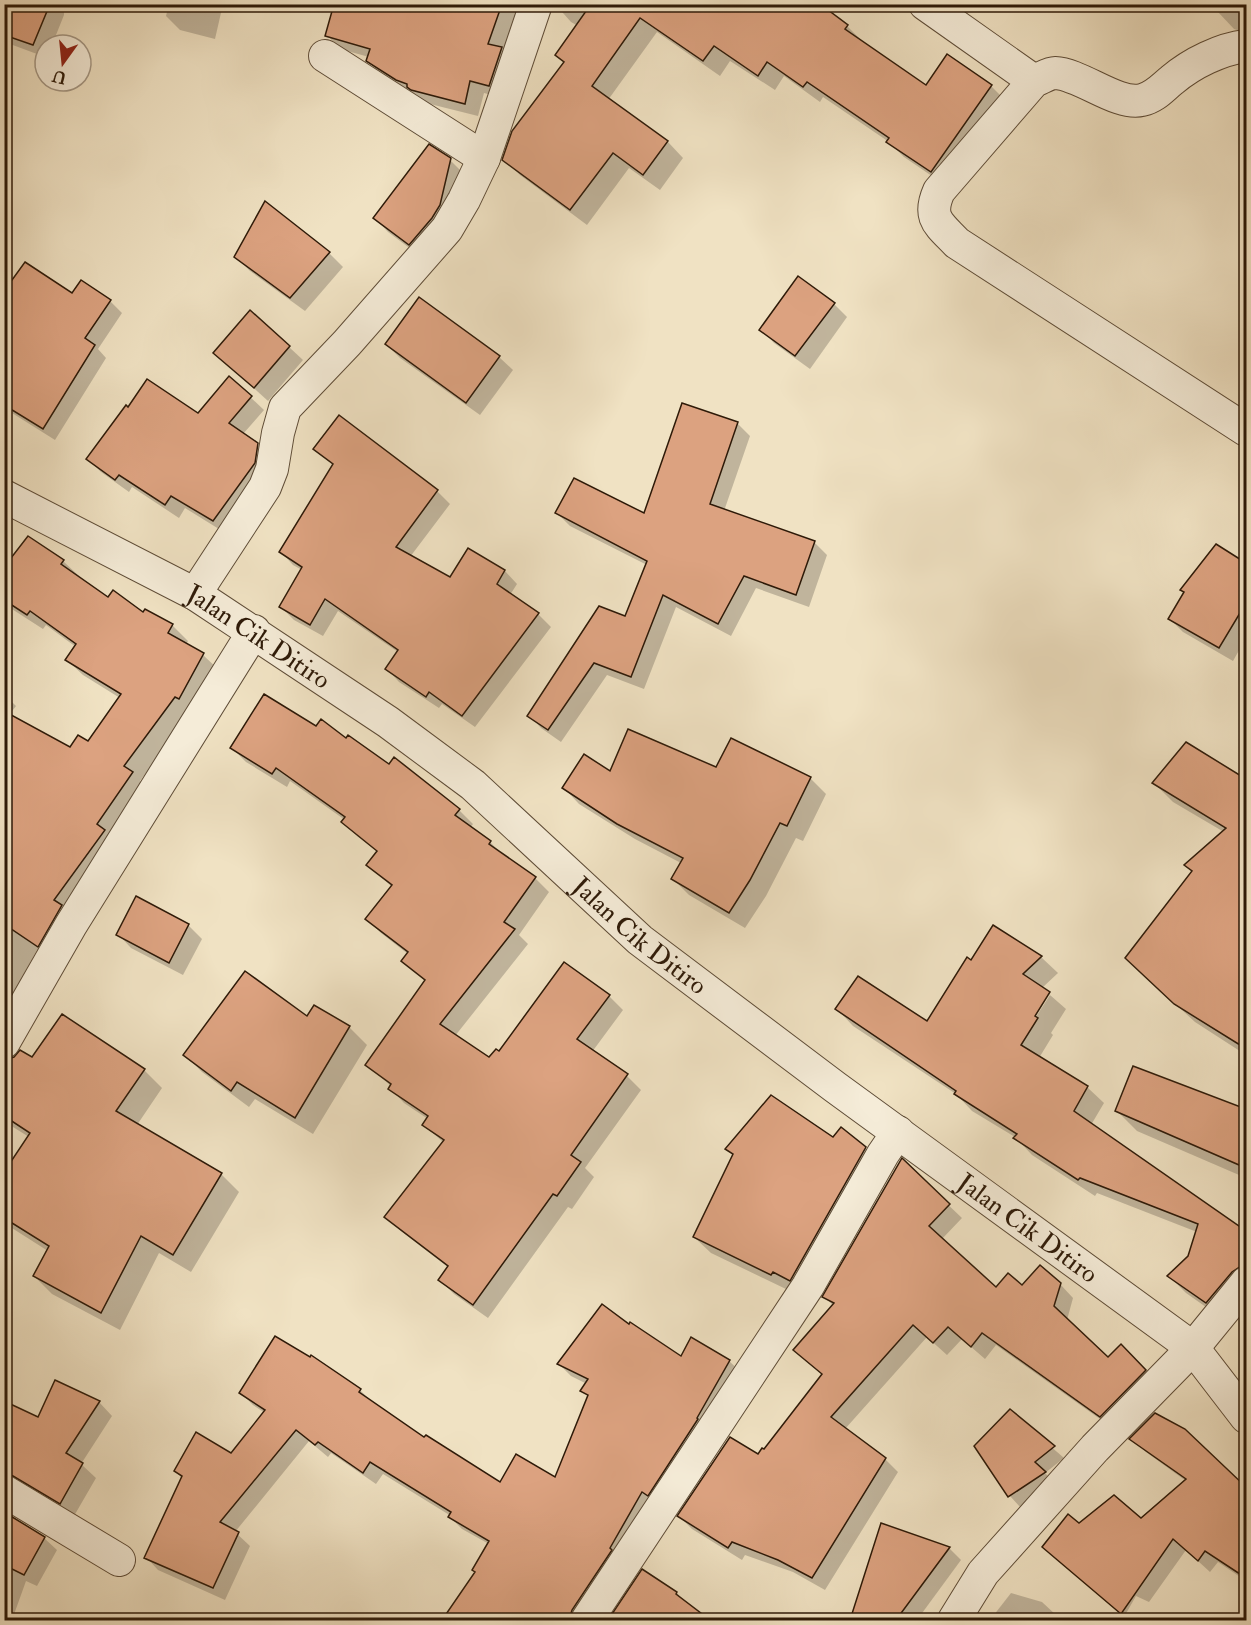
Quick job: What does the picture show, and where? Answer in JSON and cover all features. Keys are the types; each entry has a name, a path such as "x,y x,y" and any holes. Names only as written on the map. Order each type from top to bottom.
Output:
{"street":[{"path":"195,594 265,487 272,469 285,408 347,344 447,229 464,200 484,158 536,4"},
{"path":"926,4 1034,81"},
{"path":"1246,46 1235,47 1193,65 1154,96 1140,101 1124,99 1054,73 1034,81 939,191 933,204 934,219 957,243 1246,430"},
{"path":"325,56 484,158"},
{"name":"Jalan Cik Ditiro","path":"4,496 195,594 388,722 473,785 640,940 1193,1348 1246,1417"},
{"path":"4,1042 71,925 254,631"},
{"path":"587,1620 808,1286 898,1132"},
{"path":"954,1620 983,1573 1095,1448 1193,1348 1246,1283"},
{"path":"4,1491 118,1560"}],"building":[{"path":"4,4 50,4 38,33 33,33 33,45 4,35"},
{"path":"334,4 502,4 488,44 502,47 489,86 470,81 465,104 411,90 407,84 396,80 366,61 370,49 325,36"},
{"path":"591,4 820,4 848,25 845,29 926,85 947,54 992,85 931,172 886,142 889,138 807,82 803,87 767,62 758,76 714,46 703,61 640,18 592,86 668,141 643,175 613,153 570,210 502,160 512,131 564,62 555,55"},
{"path":"429,144 451,158 440,205 409,245 373,218"},
{"path":"265,201 330,252 290,298 234,257"},
{"path":"25,262 72,293 81,280 111,300 85,338 95,345 43,429 4,405 4,291"},
{"path":"798,276 835,303 795,356 759,330"},
{"path":"419,297 500,356 466,403 385,344"},
{"path":"250,310 290,346 254,388 213,353"},
{"path":"229,376 252,396 229,423 258,443 255,463 213,521 171,496 165,505 119,475 115,480 86,459 126,405 128,407 147,379 198,413"},
{"path":"682,403 738,422 710,504 815,541 796,595 744,576 718,624 663,595 631,677 594,663 548,730 527,716 599,606 625,616 647,561 555,513 574,478 644,513"},
{"path":"339,415 438,490 396,547 450,577 468,548 505,570 497,584 539,613 462,716 429,692 426,697 385,669 398,650 325,599 310,625 279,607 302,567 279,552 333,464 313,449"},
{"path":"28,536 64,560 61,564 108,597 113,590 143,612 145,609 173,624 168,633 204,653 179,699 175,697 124,766 133,772 97,824 105,830 54,900 62,905 38,947 4,924 4,711 70,747 78,735 88,741 121,694 65,660 76,644 30,611 27,615 4,600 4,567"},
{"path":"1216,544 1246,563 1246,603 1219,648 1168,619 1184,592 1180,590"},
{"path":"264,694 316,726 321,719 346,738 348,735 389,764 394,757 460,809 455,815 491,841 489,844 536,877 504,922 515,929 440,1024 489,1057 496,1049 499,1051 564,962 610,995 577,1039 628,1074 571,1155 581,1162 557,1196 553,1194 473,1305 438,1280 448,1266 384,1217 444,1140 422,1125 428,1116 388,1089 391,1084 365,1065 425,980 401,961 408,952 365,919 392,885 366,865 377,851 341,822 345,817 276,768 272,774 230,748"},
{"path":"628,729 716,767 731,738 811,777 787,826 780,823 750,880 729,913 671,879 683,858 617,824 562,788 584,754 610,771"},
{"path":"1186,742 1246,779 1246,1023 1240,1045 1174,1004 1125,958 1192,871 1184,865 1226,828 1152,783"},
{"path":"136,896 189,924 169,963 116,935"},
{"path":"993,925 1042,956 1023,974 1050,992 1035,1016 1038,1018 1021,1045 1088,1086 1074,1111 1246,1231 1246,1253 1241,1266 1232,1272 1206,1303 1167,1276 1188,1256 1198,1224 1080,1178 1078,1180 1013,1138 1017,1134 954,1094 956,1091 835,1009 858,976 927,1021 967,957 971,960"},
{"path":"245,971 307,1016 314,1005 350,1026 295,1118 237,1082 231,1091 183,1055"},
{"path":"62,1014 145,1069 116,1111 222,1173 173,1255 141,1236 101,1313 33,1276 49,1246 4,1218 4,1172 30,1133 4,1116 4,1060 14,1057 20,1050 32,1057"},
{"path":"1133,1066 1246,1109 1246,1168 1115,1111"},
{"path":"771,1095 833,1137 841,1127 866,1147 790,1281 773,1272 771,1275 693,1237 733,1154 725,1149"},
{"path":"902,1158 950,1204 929,1226 996,1287 1008,1273 1022,1285 1040,1265 1061,1283 1054,1306 1108,1357 1121,1344 1146,1370 1100,1417 982,1333 971,1347 948,1327 933,1343 913,1325 831,1417 886,1458 812,1578 778,1560 732,1542 728,1548 677,1516 730,1437 758,1454 822,1374 793,1350 834,1303 822,1297"},
{"path":"602,1304 629,1324 630,1322 681,1356 691,1337 730,1360 698,1419 648,1496 642,1492 610,1548 612,1550 572,1610 569,1620 442,1620 475,1572 472,1570 489,1541 448,1517 451,1512 370,1462 363,1473 318,1442 315,1445 296,1430 220,1522 239,1532 213,1588 144,1558 182,1476 174,1471 196,1432 231,1453 265,1410 239,1393 275,1336 310,1357 311,1355 361,1389 359,1392 424,1437 426,1435 500,1482 516,1454 555,1477 588,1395 580,1391 588,1379 557,1364"},
{"path":"55,1380 100,1401 66,1453 83,1463 60,1504 4,1473 4,1401 38,1417"},
{"path":"1010,1409 1055,1446 1035,1462 1046,1472 1008,1497 974,1446"},
{"path":"1155,1413 1185,1429 1246,1487 1246,1578 1205,1551 1198,1561 1173,1539 1121,1614 1042,1547 1068,1514 1079,1523 1114,1495 1141,1518 1186,1479 1129,1439"},
{"path":"4,1512 45,1537 24,1575 4,1565"},
{"path":"881,1523 950,1547 896,1620 850,1620"},
{"path":"642,1569 677,1592 676,1594 710,1620 608,1620"}]}
